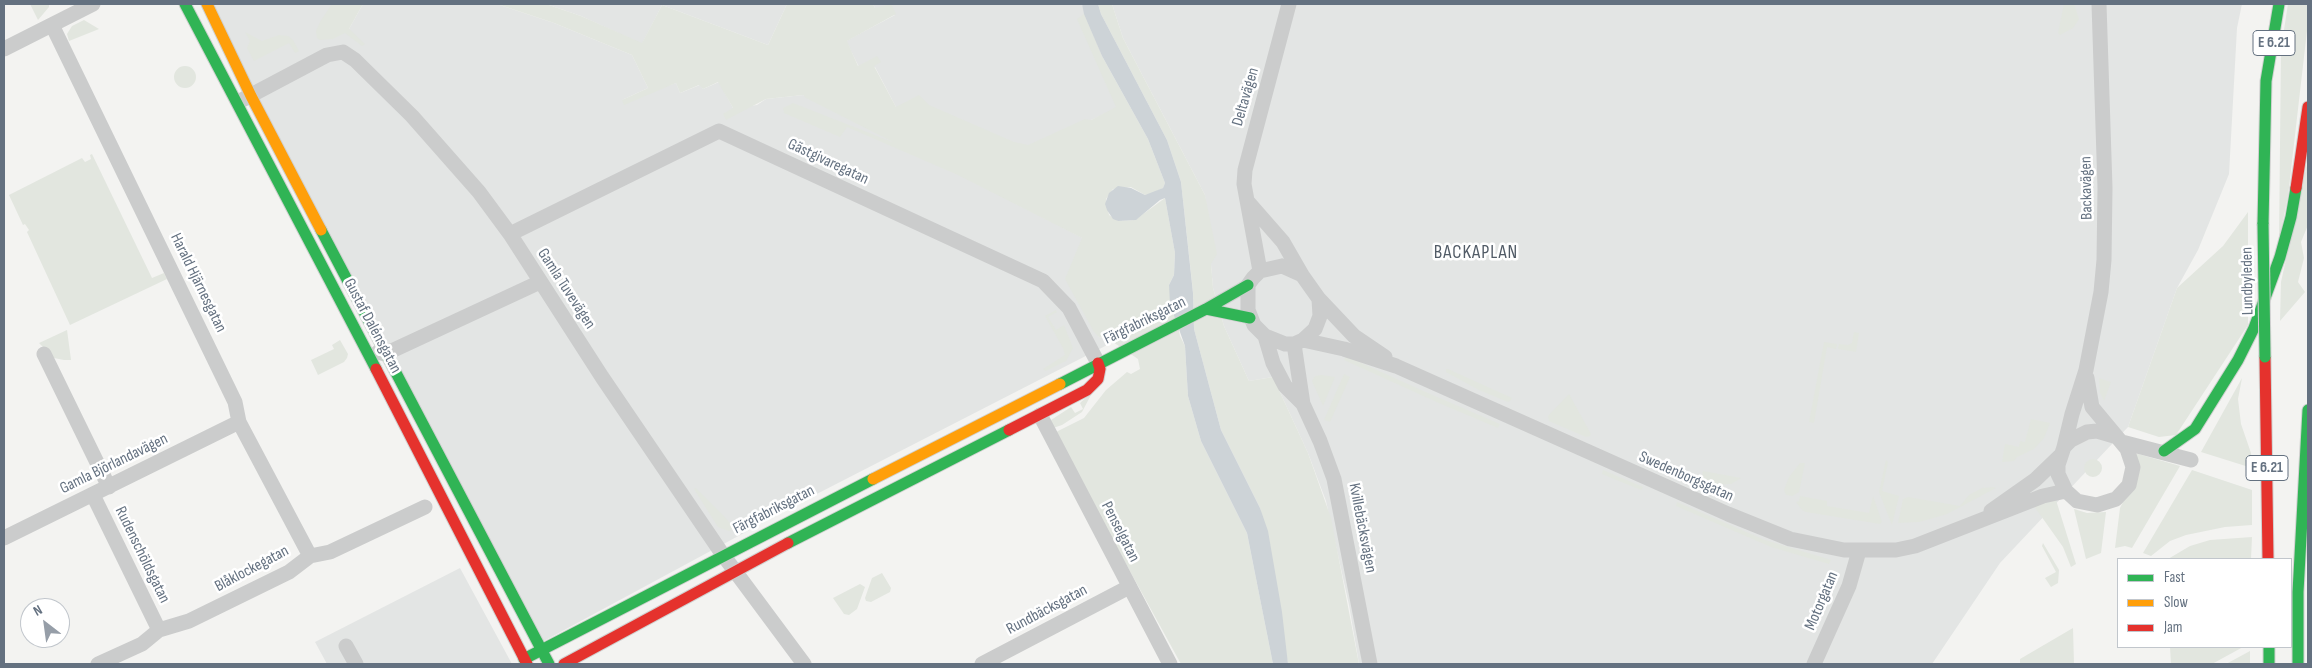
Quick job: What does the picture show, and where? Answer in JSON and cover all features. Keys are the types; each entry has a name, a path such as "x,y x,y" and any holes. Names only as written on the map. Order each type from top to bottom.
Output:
{"main road":[{"name":"Gustaf Dalénsgatan","path":"184,4 526,662"},
{"name":"Gustaf Dalénsgatan","path":"207,4 251,96 548,664"},
{"name":"Lundbyleden","path":"2268,558 2263,224 2266,81 2279,4"},
{"path":"2262,32 2266,81"},
{"path":"2164,451 2188,435 2201,421 2238,360 2254,328 2280,256 2291,217 2308,107"},
{"name":"Färgfabriksgatan","path":"526,662 541,651 722,555 1206,309 1248,285"},
{"name":"Färgfabriksgatan","path":"1206,309 1250,318"},
{"name":"Färgfabriksgatan","path":"564,664 734,571 1087,390 1098,378 1100,369 1098,363"},
{"path":"1040,393 1040,415"},
{"name":"E 6.21","path":"2298,664 2298,592 2308,410"},
{"path":"2269,648 2269,664"}],"street":[{"path":"4,49 52,25 64,16 93,4"},
{"name":"Deltavägen","path":"1260,271 1244,184 1245,170 1290,4"},
{"name":"Backavägen","path":"2062,451 2086,370 2101,292 2104,260 2105,188 2099,4"},
{"name":"Harald Hjärnesgatan","path":"52,25 235,402 239,422 310,556"},
{"name":"Gamla Tuvevägen","path":"236,103 327,55 343,52 355,60 412,116 479,192 510,234 602,378 722,555 804,664"},
{"name":"Gästgivaregatan","path":"510,234 719,131 1043,281 1069,308 1098,363"},
{"path":"1247,200 1283,242 1302,275"},
{"path":"1265,336 1250,318 1247,300 1248,285 1260,271 1282,266 1302,275"},
{"name":"Swedenborgsgatan","path":"1302,275 1319,299 1354,336 1396,366"},
{"path":"364,348 386,354 540,282"},
{"path":"1298,342 1315,329 1319,322 1319,299"},
{"name":"Swedenborgsgatan","path":"1265,336 1285,344 1298,342 1344,349 1396,366 1735,517 1790,539 1859,551 1896,550 1915,546 1950,534 1973,523 2052,493 2066,491"},
{"name":"Kvillebäcksvägen","path":"1265,336 1273,363 1285,386 1303,404"},
{"name":"Kvillebäcksvägen","path":"1298,342 1303,404 1320,441 1334,480 1370,664"},
{"name":"Rudenschöldsgatan","path":"44,354 108,487"},
{"name":"Backavägen","path":"2086,370 2092,407 2118,439"},
{"name":"Penselgatan","path":"1040,415 1170,664"},
{"name":"Gamla Björlandavägen","path":"4,538 239,422"},
{"path":"2118,439 2131,458 2132,476 2128,485 2116,499 2097,506 2077,501 2066,491 2058,474 2062,451 2071,440 2087,432 2096,431 2191,460"},
{"name":"Swedenborgsgatan","path":"1973,523 2035,480 2062,451"},
{"name":"Rudenschöldsgatan","path":"93,495 159,630"},
{"name":"Blåklockegatan","path":"98,664 142,644 159,630 189,621 289,572 310,556 330,552 425,507"},
{"name":"Motorgatan","path":"1814,664 1849,586 1859,551"},
{"name":"Rundbäcksgatan","path":"982,664 1129,587"},
{"path":"346,646 356,664"}],"shaded area":[{"path":"30,4 49,4 49,7 38,20"},
{"path":"210,4 334,4 349,29 363,4 497,4 554,23 632,55 648,88 622,100 676,83 680,93 700,85 703,89 719,82 733,108 757,105 766,99 803,95 1083,238 1099,337 1113,339 1113,342 805,500 542,642"},
{"path":"332,4 363,4 349,29 365,44 362,46 345,33 333,39 320,40 317,38 316,31"},
{"path":"497,4 546,4 581,16 642,43 662,5 768,45 787,4 873,4 875,8 891,4 896,14 847,41 858,66 877,56 881,62 874,66 896,107 919,95 929,105 1014,142 1028,145 1085,119 1091,120 1116,107 1077,19 1084,14 1102,56 1148,139 1165,183 1163,188 1145,195 1131,187 1113,189 1106,199 1109,215 1118,221 1135,220 1165,198 1175,253 1174,275 1169,285 1180,336 1185,346 1188,396 1201,441 1247,533 1273,664 1181,664 1054,433 1084,418 1106,390 1127,372 1131,374 1140,369 1138,359 1113,342 1113,339 1099,337 1094,332 1065,279 1082,238 958,175 847,127 840,137 784,113 783,108 793,103 895,143 803,95 766,99 726,120 723,114 733,108 718,82 703,89 699,85 680,93 676,83 624,105 622,100 648,88 632,55 554,23"},
{"path":"546,4 787,4 768,45 662,5 642,44 581,16"},
{"path":"873,4 1082,4 1121,106 1021,153 896,107 875,67 859,67 846,41 895,15 875,8"},
{"path":"1082,4 1098,4 1101,14 1167,140 1181,182 1193,293 1194,329 1221,430 1260,508 1268,531 1282,612 1288,664 1273,664 1247,533 1201,441 1188,396 1185,346 1170,304 1169,285 1174,275 1175,253 1165,198 1136,220 1118,221 1113,219 1105,204 1109,193 1118,186 1131,188 1145,195 1163,188 1165,183 1148,139 1102,56 1084,14"},
{"path":"1098,4 1112,4 1123,38 1205,195 1217,254 1211,264 1213,288 1224,326 1249,381 1273,377 1308,453 1331,518 1359,664 1288,664 1260,508 1221,430 1194,329 1193,292 1181,182 1167,140 1101,14"},
{"path":"1112,4 2242,4 2237,28 2229,174 2198,250 2177,288 2128,427 2000,563 1932,664 1359,664 1349,605 1326,501 1308,453 1273,377 1249,381 1224,326 1213,288 1205,195 1123,38"},
{"path":"2064,4 2074,4 2079,19 2073,28 2060,35 2058,33"},
{"path":"2288,4 2308,4 2308,22 2288,196 2279,240 2281,49"},
{"path":"84,20 99,29 69,41 67,34 72,26"},
{"path":"245,32 262,41 279,35 288,36 293,40 299,51 295,53 289,43 254,61 247,48 250,41"},
{"path":"185,66 193,69 196,77 193,85 185,88 177,85 174,77 177,69"},
{"path":"92,154 152,278 164,273 167,279 70,325 27,232 29,230 25,224 23,225 9,195 82,158 85,162 91,159 90,155"},
{"path":"2308,159 2308,225 2301,242 2304,258 2298,282 2305,292 2280,321 2281,282"},
{"path":"2248,212 2248,325 2176,435 2159,437 2128,427 2177,288 2223,246"},
{"path":"1056,310 1057,312 1048,317 1056,330 1064,325 1073,348 1066,361 1046,371 1043,369 1065,355 1045,316"},
{"path":"67,330 71,360 54,358 39,343"},
{"path":"1854,332 1859,333 1856,352 1838,349 1839,344 1848,345 1852,343"},
{"path":"340,340 348,354 347,358 344,362 318,375 311,360 334,349 332,345"},
{"path":"1824,342 1837,344 1836,349 1827,347 1814,423 1809,422"},
{"path":"1346,356 1500,424 1498,428 1441,404 1344,360"},
{"path":"1446,369 1512,398 1508,402 1479,390 1446,372"},
{"path":"1344,374 1350,377 1330,422 1324,420"},
{"path":"1315,376 1335,377 1323,406 1312,381"},
{"path":"2099,378 2111,382 2104,401 2100,393"},
{"path":"2242,378 2238,399 2241,424 2251,453 2252,468 2201,452"},
{"path":"1093,391 1082,412 1062,425 1053,428 1051,420 1071,407 1075,413 1083,409 1080,403"},
{"path":"1569,394 1591,434 1590,436 1586,437 1549,421 1548,416"},
{"path":"2031,419 2050,423 2044,438 2034,449 2017,457 2014,461 2002,462 2005,444 2019,447 2020,441 2025,442"},
{"path":"2135,453 2180,466 2132,548 2125,546 2115,548 2120,508 2124,500"},
{"path":"2093,459 2099,462 2102,468 2099,474 2093,477 2087,474 2084,468 2087,462"},
{"path":"1886,460 1888,462 1882,491 1899,496 1892,525 1879,492"},
{"path":"1800,463 1805,463 1799,492 1792,496 1786,495 1784,490 1789,477"},
{"path":"1603,470 1643,487 1641,490 1602,474"},
{"path":"2192,470 2252,490 2252,525 2225,527 2186,535 2170,541 2151,556 2143,553"},
{"path":"1703,471 1741,478 1731,484 1714,485 1701,480"},
{"path":"696,488 734,528 729,531 718,527 694,489"},
{"path":"1982,488 1996,488 1947,514 1919,522 1898,523 1903,499 1908,497 1960,506 1969,495"},
{"path":"1800,496 1827,501 1827,506 1869,513 1873,496 1882,522 1880,524 1806,512 1796,502 1799,501"},
{"path":"2056,500 2076,564 2071,567 2063,547 2034,506"},
{"path":"1677,502 1765,540 1831,560 1829,564 1771,547 1676,506"},
{"path":"2074,509 2087,513 2106,512 2101,553 2086,559"},
{"path":"2252,537 2251,558 2170,558 2190,546 2210,540"},
{"path":"2043,543 2059,570 2058,583 2051,587 2045,578 2056,572 2042,546"},
{"path":"460,568 512,664 327,664 315,642"},
{"path":"882,573 891,588 890,592 871,602 866,601 865,598 872,578"},
{"path":"860,584 865,587 857,609 849,615 844,614 833,598"},
{"path":"2073,628 2074,664 2020,664 2020,659"},
{"path":"2170,648 2241,648 2212,664 2171,664"},
{"path":"2250,651 2250,664 2226,664"}],"traffic: fast":[{"path":"185,4 376,369"},
{"path":"2263,224 2266,81 2279,4"},
{"path":"2164,451 2195,429 2238,360 2254,328 2280,257 2291,217 2296,188"},
{"path":"2263,224 2265,357"},
{"path":"321,230 549,664"},
{"path":"1060,384 1206,309 1248,285"},
{"path":"1206,309 1250,318"},
{"path":"2298,664 2298,592 2308,410"},
{"path":"788,543 1009,430"},
{"path":"524,659 873,479"},
{"path":"2269,648 2269,664"}],"traffic: slow":[{"path":"207,4 251,96 321,230"},
{"path":"873,479 1060,384"}],"traffic: jam":[{"path":"2296,188 2308,107"},
{"path":"2265,357 2268,558"},
{"path":"1009,430 1087,390 1098,379 1100,369 1098,363"},
{"path":"376,369 527,664"},
{"path":"564,664 788,543"}],"district":[{"name":"BACKAPLAN","path":"1476,253"}]}
